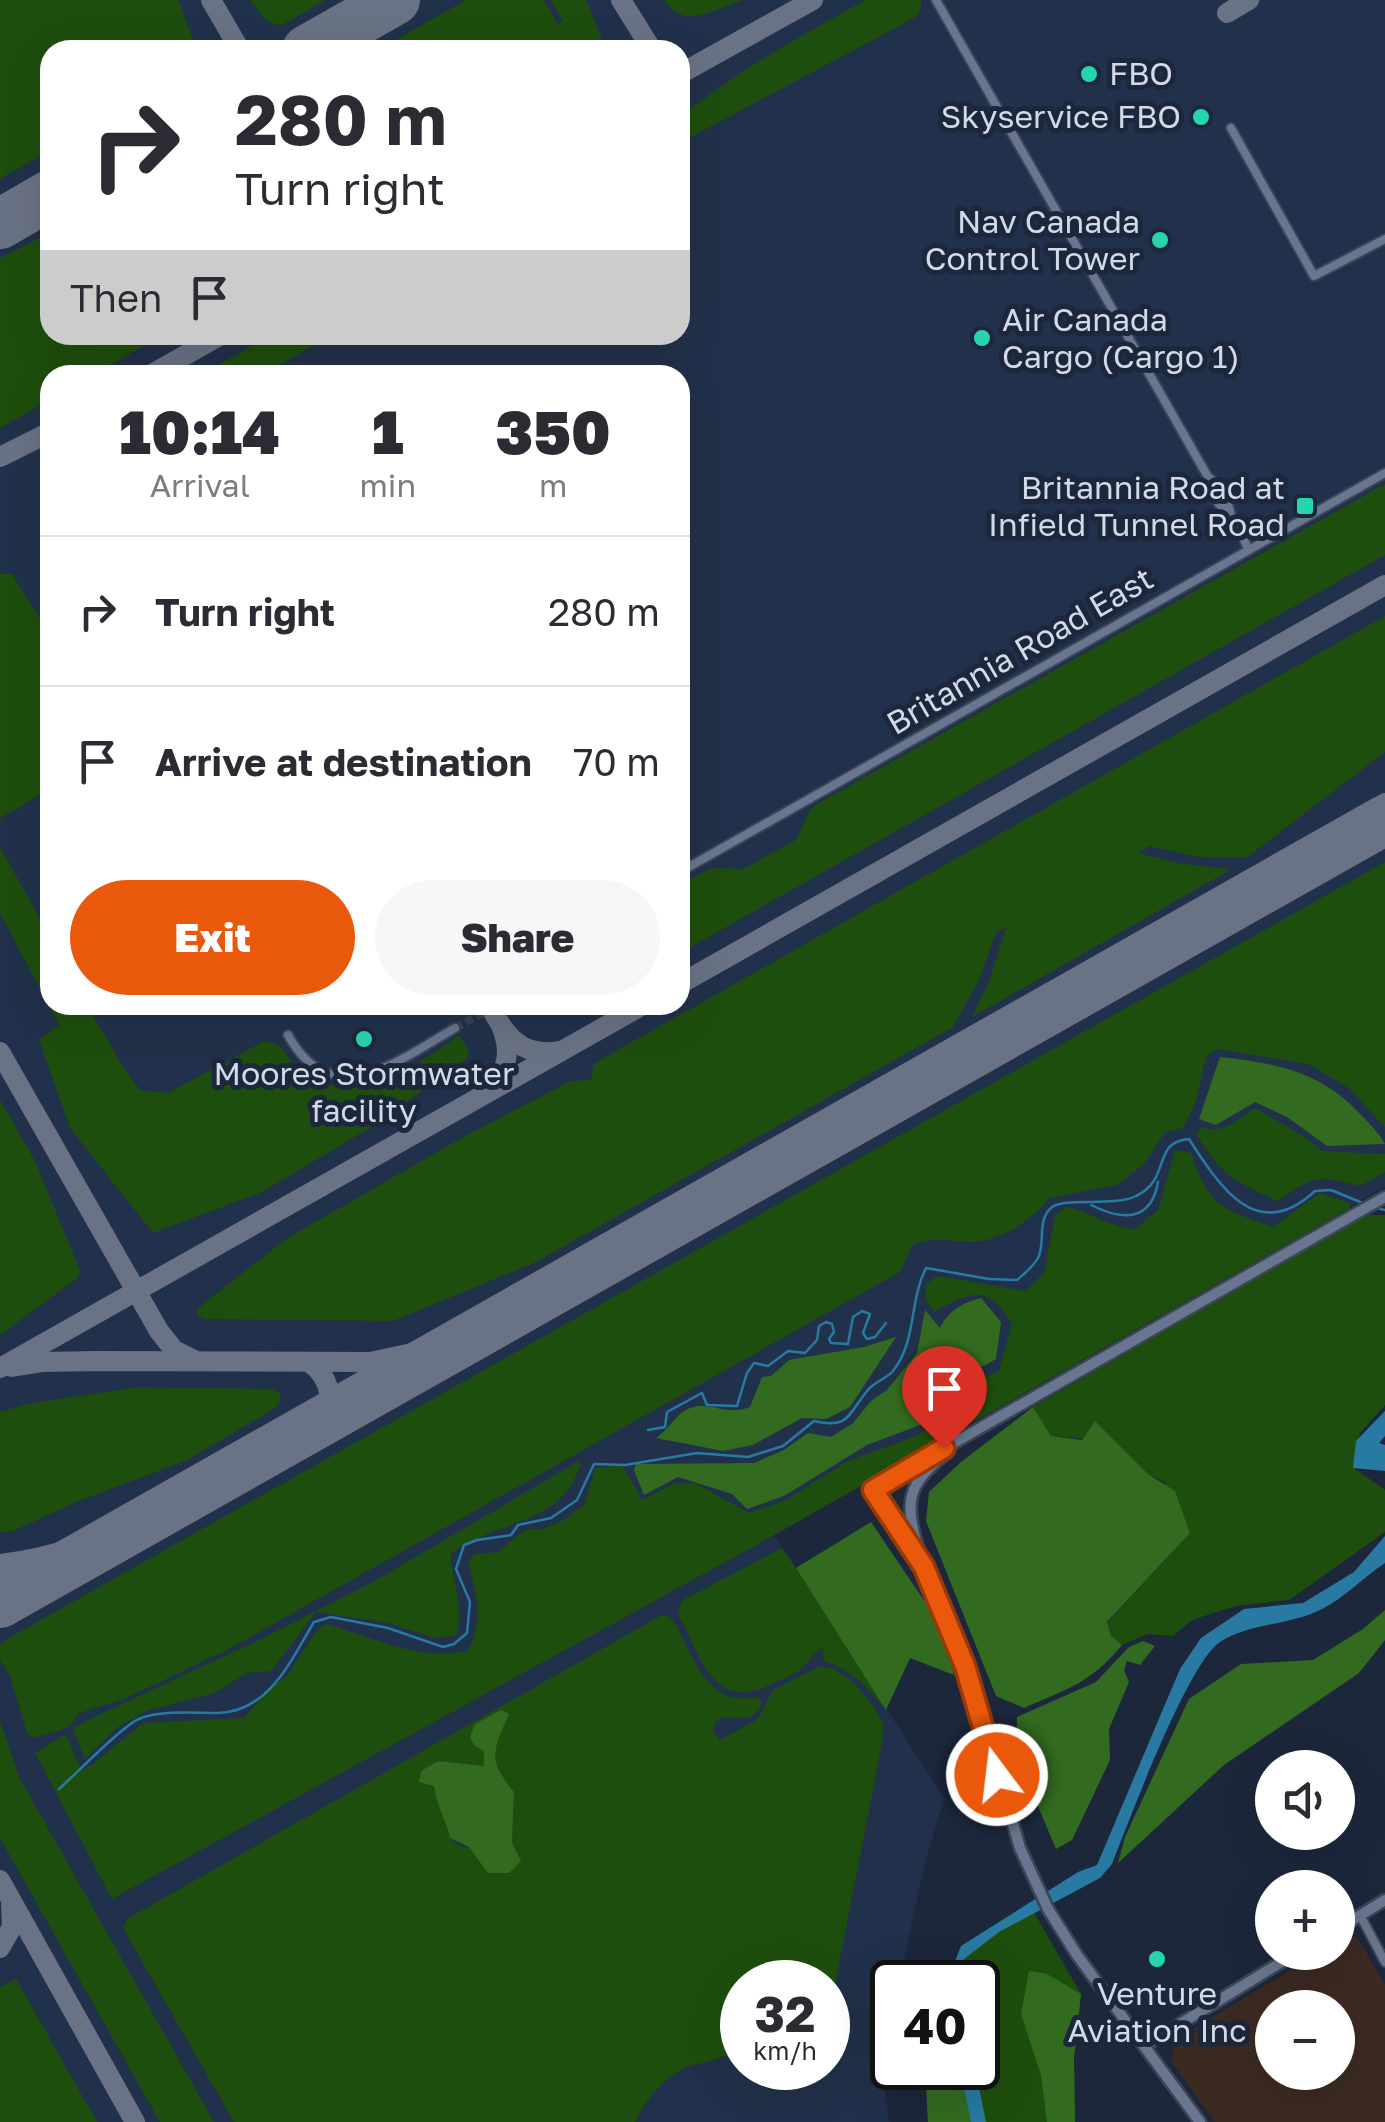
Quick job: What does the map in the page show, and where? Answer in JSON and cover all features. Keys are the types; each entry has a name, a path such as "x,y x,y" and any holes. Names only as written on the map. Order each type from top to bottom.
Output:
{"street":[{"path":"936,0 1208,477 1215,480 1227,500 1232,519 1250,550"},
{"path":"1232,128 1314,276 1385,238"},
{"name":"Britannia Road East","path":"690,866 1385,473"},
{"path":"288,1035 307,1062 342,1078 376,1073 455,1028"},
{"path":"924,1567 873,1490 1385,1197"},
{"path":"969,1435 931,1465 914,1486 908,1517 924,1567 974,1693 1020,1848 1048,1909 1077,1955 1200,2122"},
{"path":"1355,1918 1385,1900"},
{"path":"1360,1915 1385,1962"},
{"path":"1144,2046 1269,1970"}],"shaded area":[{"path":"0,0 1385,0 1385,1187 773,1533 944,1798 925,1862 904,1960 870,1960 870,2090 885,2090 889,2122 0,2122"},
{"path":"1357,1937 1385,1985 1385,2122 1215,2122 1171,2061 1176,2039 1255,1991 1255,2090 1355,2090 1355,1990 1257,1990 1291,1970 1355,1970"}],"green space":[{"path":"0,0 178,0 193,40 40,40 40,156 0,179"},
{"path":"250,0 325,0 282,25 267,20"},
{"path":"466,0 544,0 558,25 563,21 550,0 586,0 602,40 396,40"},
{"path":"664,0 743,0 690,16 672,9"},
{"path":"866,0 921,0 912,19 690,138 690,110 770,54"},
{"path":"40,238 40,345 146,345 110,365 40,365 40,406 0,428 0,258"},
{"path":"253,345 314,345 280,365 218,365"},
{"path":"1385,484 1385,555 690,947 690,879 712,868 743,869 796,840 810,810"},
{"path":"0,574 12,574 40,619 40,795 0,818"},
{"path":"1385,616 1385,752 1246,858 1198,857 1149,846 1138,853 1228,871 972,1017 989,981 1006,928 996,932 980,978 953,1027 536,1262 393,1321 198,1316 202,1305 286,1239 465,1136 569,1082 592,1079 593,1064 680,1015 690,1015 690,1009"},
{"path":"0,847 40,919 40,989 0,913"},
{"path":"1385,862 1385,1127 1349,1088 1308,1064 1217,1049 1206,1057 1196,1101 1183,1128 1165,1132 1144,1164 1117,1185 1049,1198 1024,1222 991,1239 934,1240 912,1245 900,1272 227,1650 126,1698 79,1713 59,1731 32,1738 27,1733 10,1676 0,1660 0,1643"},
{"path":"54,1015 93,1015 140,1090 168,1093 263,1042 280,1047 308,1076 348,1088 367,1086 395,1075 459,1035 469,1051 467,1058 373,1126 262,1192 153,1233 70,1128 39,1040 59,1025"},
{"path":"1220,1057 1278,1066 1313,1079 1345,1099 1385,1144 1327,1146 1287,1117 1255,1102 1216,1125 1199,1119"},
{"path":"0,1100 36,1163 80,1271 76,1279 0,1335"},
{"path":"1255,1108 1322,1151 1385,1154 1385,1172 1360,1186 1316,1180 1278,1201 1250,1188 1222,1168 1196,1134 1203,1127 1224,1128"},
{"path":"1175,1150 1191,1153 1204,1185 1219,1203 1273,1227 1320,1193 1351,1204 1350,1208 778,1533 112,1899 35,1753 66,1734 81,1770 143,1723 244,1718 270,1688 288,1675 317,1630 326,1624 413,1651 468,1651 478,1616 468,1561 475,1554 498,1552 525,1530 542,1529 564,1520 585,1504 595,1468 622,1465 642,1500 675,1483 695,1483 749,1513 786,1500 848,1461 919,1435 981,1379 999,1371 1012,1324 994,1302 977,1295 934,1312 926,1300 926,1284 938,1276 1026,1291 1044,1273 1055,1216 1066,1207 1135,1229 1158,1210"},
{"path":"1365,1215 1385,1215 1385,1405 1360,1433 1355,1469 1385,1490 1385,1532 1289,1600 1235,1606 1192,1620 1173,1636 1148,1634 1122,1645 1111,1636 1107,1623 1190,1533 1164,1482 1148,1474 1095,1421 1084,1439 1051,1436 1033,1407"},
{"path":"981,1298 1001,1322 996,1359 978,1369 943,1408 920,1425 867,1445 784,1496 747,1509 732,1494 678,1477 644,1495 634,1470 636,1464 754,1463 784,1450 808,1433 831,1437 853,1423 871,1401 887,1390 917,1353 925,1310 940,1328 957,1308"},
{"path":"896,1337 850,1407 826,1419 802,1418 753,1445 723,1451 656,1438 693,1407 750,1407 762,1377 771,1376 789,1360 864,1347"},
{"path":"137,1387 273,1389 281,1395 272,1410 185,1461 76,1502 13,1531 0,1532 0,1412"},
{"path":"1033,1407 1051,1436 1082,1440 1095,1421 1148,1474 1175,1491 1190,1533 1107,1622 1111,1636 1122,1645 1111,1658 1077,1684 1024,1708 996,1696 926,1521 929,1492"},
{"path":"577,1462 581,1464 571,1485 543,1511 469,1542 451,1554 459,1605 456,1636 435,1638 388,1623 316,1612 271,1671 247,1673 214,1693 146,1711 118,1727 85,1759 73,1729 373,1582"},
{"path":"871,1522 946,1633 954,1675 910,1658 886,1710 796,1568"},
{"path":"782,1548 886,1710 851,1674 824,1661 822,1648 797,1672 752,1691 723,1686 703,1665 680,1618 678,1608 683,1600"},
{"path":"1385,1610 1385,1640 1359,1673 1224,1765 1118,1863 1125,1837 1189,1699 1241,1664 1313,1660 1363,1629"},
{"path":"662,1615 670,1617 698,1668 716,1689 741,1698 757,1697 762,1702 750,1718 725,1717 716,1721 713,1731 720,1740 758,1719 773,1690 820,1666 835,1669 853,1682 875,1708 883,1725 840,1960 720,1960 720,2058 672,2075 635,2122 234,2122 123,1928 127,1919","holes":["493,1750 498,1773 514,1792 512,1843 463,1847 450,1837 434,1786 420,1781 421,1771 437,1761 485,1766 484,1751"]},
{"path":"1143,1641 1155,1646 1140,1665 1127,1661 1124,1670 1129,1682 1109,1729 1110,1760 1072,1840 1056,1849 1016,1754 1017,1717 1096,1682 1129,1647"},
{"path":"501,1710 509,1714 496,1746 496,1763 514,1792 512,1843 521,1861 509,1873 488,1873 469,1847 450,1838 434,1786 419,1782 421,1771 438,1761 484,1766 484,1751 470,1737 475,1724"},
{"path":"0,1721 20,1779 214,2122 160,2122 0,1838"},
{"path":"1031,1907 1081,1994 1074,2058 1075,2122 983,2122 978,2090 1000,2090 1000,1960 959,1960"},
{"path":"1029,1971 1047,1974 1081,1994 1074,2058 1075,2122 1047,2122 1041,2075 1021,2014"},
{"path":"16,1979 97,2122 0,2122 0,1987"},
{"path":"926,2090 968,2090 975,2122 928,2122"}],"water":[{"path":"1385,1411 1385,1436 1379,1443 1385,1445 1385,1471 1353,1468 1356,1441"},
{"path":"1385,1536 1385,1563 1330,1604 1297,1619 1232,1636 1207,1656 1176,1710 1112,1864 1100,1878 999,1932 964,1960 956,1960 961,1946 1078,1872 1097,1865 1180,1669 1201,1638 1244,1609 1303,1603 1354,1572"},
{"path":"964,2090 979,2090 986,2122 971,2122"}],"waterway":[{"path":"59,1789 112,1739 141,1718 170,1713 218,1713 251,1704 265,1694 287,1667 314,1622 331,1617 388,1628 443,1647 454,1644 467,1633 470,1602 456,1569 464,1545 511,1535 518,1525 551,1518 577,1500 594,1464 625,1465 697,1453 748,1457 783,1446 814,1421 842,1421 901,1359 926,1268 1017,1280 1038,1258 1044,1218 1052,1207 1136,1196 1154,1180 1165,1154 1177,1142 1189,1139 1227,1191 1258,1211 1275,1212 1294,1206 1315,1191 1331,1190 1365,1204"},
{"path":"1091,1205 1113,1214 1142,1211 1149,1205 1158,1182"},
{"path":"1372,1207 1385,1210"},
{"path":"648,1430 665,1427 667,1412 702,1393 707,1405 737,1406 754,1363 768,1366 788,1351 805,1353 817,1340 819,1326 826,1322 832,1324 834,1332 831,1343 848,1344 853,1317 862,1311 870,1314 863,1333 867,1339 875,1337 886,1323"}],"taxiway":[{"path":"211,0 234,40"},
{"path":"621,0 646,40"},
{"path":"690,68 813,0"},
{"path":"1227,13 1249,0"},
{"path":"168,365 203,345"},
{"path":"0,457 40,437"},
{"path":"690,978 1385,585"},
{"path":"1317,859 1385,803"},
{"path":"495,1015 508,1035 524,1047 559,1051"},
{"path":"0,1368 625,1015"},
{"path":"491,1089 506,1060 502,1028"},
{"path":"0,1052 159,1331 174,1350 194,1360"},
{"path":"12,1367 95,1361 370,1362 417,1352 516,1312"},
{"path":"309,1362 323,1376 329,1393 326,1410 313,1426"},
{"path":"0,1564 77,1547 150,1519"},
{"path":"0,1880 135,2122"},
{"path":"0,1948 12,1927 11,1904"}],"runway":[{"path":"325,40 395,0"},
{"path":"0,224 40,201"},
{"path":"0,1603 1385,820"}],"tunnel":[{"path":"455,1028 479,1015"}],"place":[{"name":"FBO","path":"1089,74"},
{"name":"Skyservice FBO","path":"1201,117"},
{"name":"Nav Canada Control Tower","path":"1160,240"},
{"name":"Air Canada Cargo (Cargo 1)","path":"982,338"},
{"name":"Britannia Road at Infield Tunnel Road","path":"1305,506"},
{"name":"Moores Stormwater facility","path":"364,1039"},
{"name":"Venture Aviation Inc","path":"1157,1959"}],"route":[{"path":"944,1448 873,1490 924,1567 965,1666 997,1775"}]}
